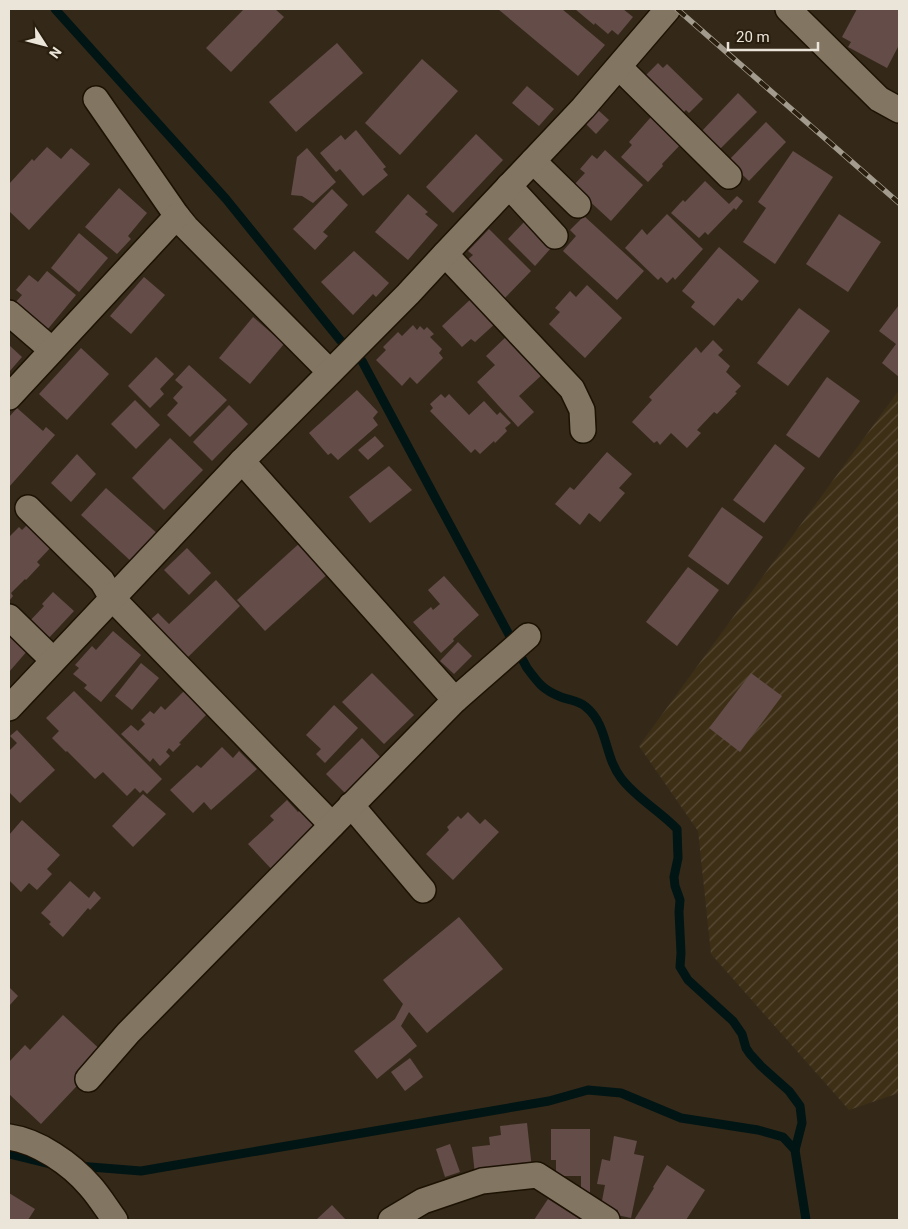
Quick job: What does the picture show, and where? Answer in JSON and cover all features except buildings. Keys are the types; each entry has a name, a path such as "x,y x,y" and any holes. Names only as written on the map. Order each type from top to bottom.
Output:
{"street":[{"path":"9,708 242,461 336,367 583,108 668,9"},
{"path":"797,12 879,99 899,110"},
{"path":"619,67 729,176"},
{"path":"96,99 186,227 336,367"},
{"path":"533,161 578,205"},
{"path":"509,186 555,236"},
{"path":"9,397 177,216"},
{"path":"445,254 572,389 582,410 584,430"},
{"path":"9,313 52,350"},
{"path":"242,461 455,700"},
{"path":"28,508 102,581 112,598 332,825"},
{"path":"9,617 54,660"},
{"path":"88,1079 128,1033 455,700 528,636"},
{"path":"351,805 422,890"},
{"path":"9,1137 18,1138 36,1145 82,1177 92,1187 115,1220"},
{"path":"391,1220 423,1201 482,1181 536,1175 607,1220"}],"shaded area":[{"path":"899,390 899,1093 849,1110 711,954 698,831 639,746"}],"waterway":[{"path":"55,9 226,199 340,340 362,361 527,668 545,689 561,697 581,703 593,714 602,732 611,760 621,778 634,792 677,829 678,858 674,877 680,900 680,967 688,980 733,1021 742,1034 750,1054 789,1091 800,1106 802,1123 795,1150"},
{"path":"78,1166 141,1171 549,1101 588,1090 621,1093 681,1118 758,1130 783,1137 795,1150 806,1220"},
{"path":"9,1154 50,1164"}],"railway":[{"path":"677,9 899,203"}]}
